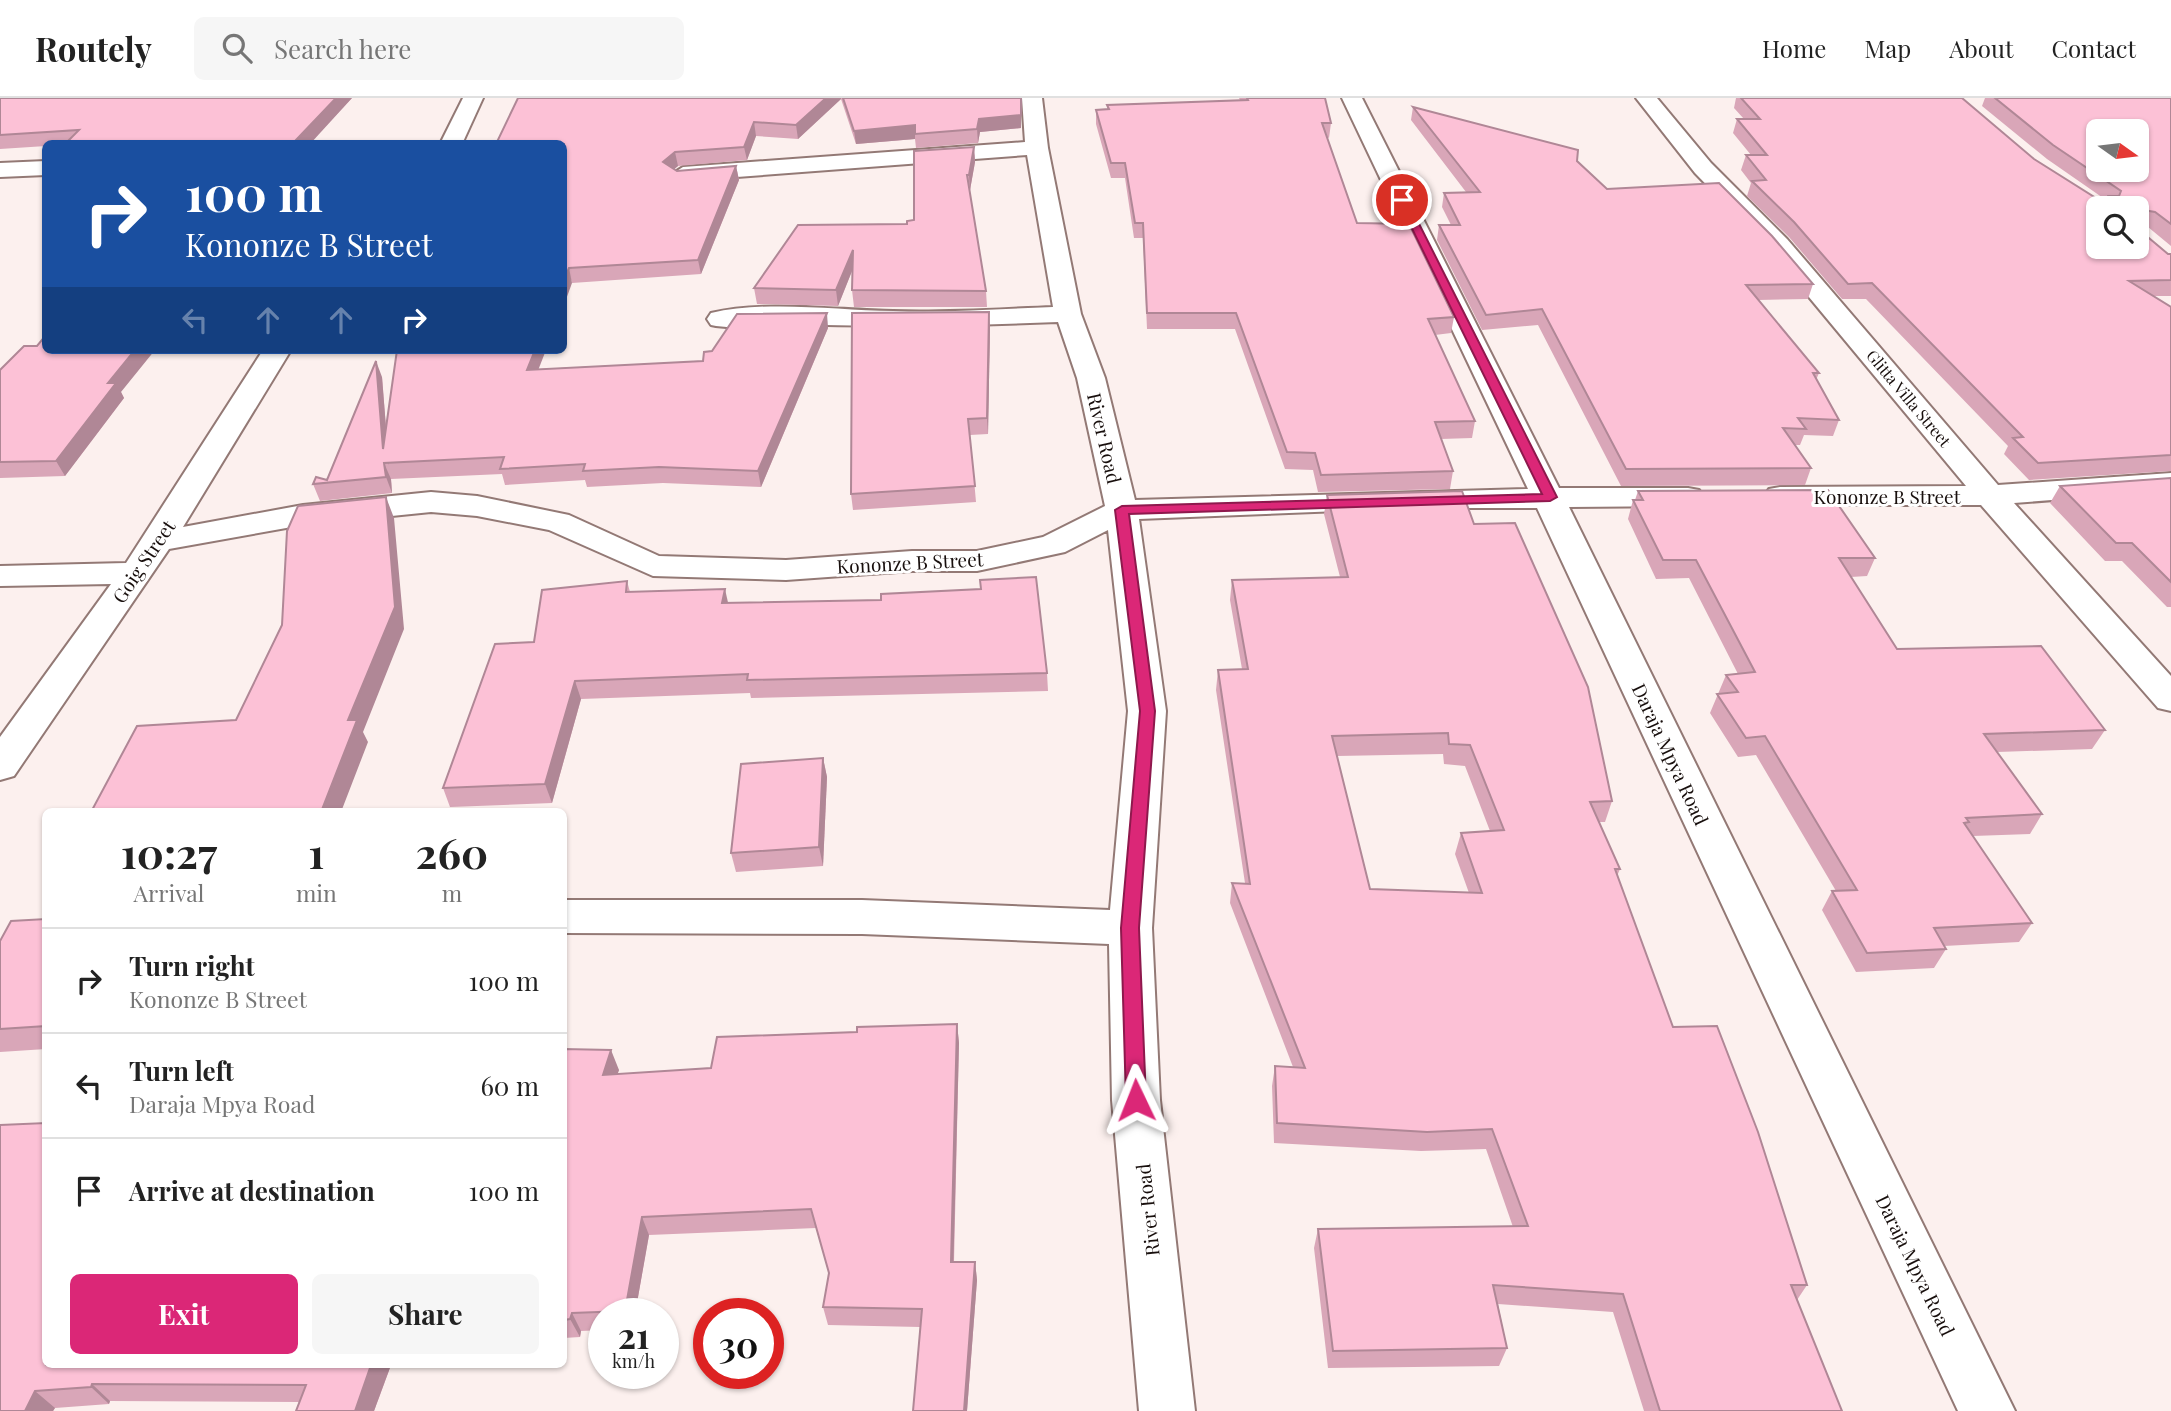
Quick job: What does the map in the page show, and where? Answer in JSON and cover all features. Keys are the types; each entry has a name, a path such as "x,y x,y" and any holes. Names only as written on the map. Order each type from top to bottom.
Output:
{"street":[{"path":"453,140 473,98"},
{"name":"River Road","path":"1032,98 1037,148 1068,314 1091,378 1122,510 1147,711 1130,928 1136,1100 1167,1411"},
{"name":"Daraja Mpya Road","path":"1352,98 1550,497 1798,1023 1987,1411"},
{"name":"Glitta Villa Street","path":"1646,98 1703,169 1778,244 1990,495 2171,699"},
{"path":"678,175 1037,148"},
{"path":"0,170 42,168"},
{"path":"720,319 767,316 920,320 1068,314"},
{"name":"Goig Street","path":"0,766 158,541 275,354"},
{"name":"Kononze B Street","path":"1757,496 1990,495 2171,482"},
{"name":"Kononze B Street","path":"158,541 303,515 431,502 477,506 558,522 653,566 786,570 912,561 977,561 1053,545 1122,510 1550,497 1715,496"},
{"path":"0,576 135,573"},
{"path":"567,917 862,917 1130,928"}],"building":[{"path":"0,98 336,98 296,140 69,140 79,130 0,135"},
{"path":"518,98 826,98 796,125 754,122 744,147 675,152 663,162 677,171 736,166 698,260 569,268 567,273 567,140 498,140"},
{"path":"843,98 1021,98 1021,115 979,119 977,129 915,134 915,125 854,131"},
{"path":"1247,98 1325,98 1331,123 1322,123 1357,223 1409,224 1454,317 1428,319 1475,421 1435,422 1453,471 1321,475 1315,453 1287,452 1236,313 1147,313 1143,223 1135,223 1125,163 1111,163 1096,110 1109,109 1107,105 1248,100"},
{"path":"1741,98 1962,98 2034,159 2093,196 2086,196 2086,259 2149,259 2149,238 2171,254 2171,280 2129,281 2171,307 2171,455 2038,463 2013,438 2023,437 1872,283 1848,284 1794,222 1752,181 1766,180 1746,155 1767,155 1737,119 1760,119"},
{"path":"1995,98 2171,98 2171,224 2155,212 2149,211 2149,196 2119,196 2121,191 2108,182 2149,182 2149,119 2086,119 2086,167 2053,145"},
{"path":"1413,107 1578,150 1577,161 1607,189 1719,183 1772,236 1813,284 1746,285 1819,373 1813,373 1839,420 1798,418 1806,429 1783,428 1811,468 1626,469 1542,309 1486,315 1439,225 1460,225 1444,193 1480,192"},
{"path":"974,147 967,175 986,291 852,290 853,250 836,290 754,288 798,225 907,224 907,221 914,220 914,151"},
{"path":"989,312 987,418 968,419 975,486 851,494 852,313"},
{"path":"827,313 758,471 659,467 583,471 585,464 500,469 504,457 384,463 386,477 313,484 316,477 327,480 376,361 383,449 396,354 533,354 527,370 703,361 704,352 712,351 737,314"},
{"path":"42,340 42,354 132,354 108,383 116,383 56,461 0,462 0,370 24,346 37,346"},
{"path":"2171,478 2171,582 2132,543 2116,543 2060,486"},
{"path":"1828,490 1875,558 1839,558 1897,649 2041,646 2105,730 1984,734 2042,814 1966,818 1969,822 1964,823 2032,923 1934,928 1946,949 1867,953 1832,891 1857,890 1765,736 1746,738 1717,694 1738,692 1726,675 1755,672 1696,560 1663,560 1633,500 1643,500 1638,491"},
{"path":"1462,491 1474,524 1515,523 1588,687 1612,801 1590,802 1620,869 1615,869 1673,1027 1717,1026 1758,1132 1807,1285 1791,1285 1842,1411 1660,1411 1623,1294 1493,1285 1507,1348 1333,1351 1318,1229 1528,1226 1492,1129 1427,1132 1277,1123 1275,1066 1305,1068 1232,883 1250,884 1218,670 1248,669 1232,580 1348,577 1327,495","holes":["1448,733 1449,744 1470,745 1504,830 1461,833 1482,893 1370,889 1332,736"]},
{"path":"386,497 395,607 348,720 357,720 323,808 93,808 137,726 236,720 282,625 287,531 298,506"},
{"path":"1036,577 1047,673 747,680 748,674 575,681 545,784 443,788 495,644 534,642 542,590 627,581 626,592 725,589 722,603 881,600 881,594 981,589 980,580"},
{"path":"823,758 819,847 731,853 741,764"},
{"path":"42,919 42,1026 0,1029 0,941 11,921"},
{"path":"957,1024 951,1262 975,1262 964,1411 913,1411 922,1309 823,1307 829,1273 811,1209 642,1217 627,1298 588,1298 588,1312 572,1313 567,1320 567,1049 611,1050 603,1075 711,1068 717,1037 857,1032 857,1027"},
{"path":"42,1123 42,1368 370,1368 355,1411 296,1411 306,1385 92,1384 91,1387 35,1391 25,1411 0,1411 0,1125"}],"route":[{"path":"1136,1100 1130,928 1147,711 1122,510 1550,497 1402,200"}]}
